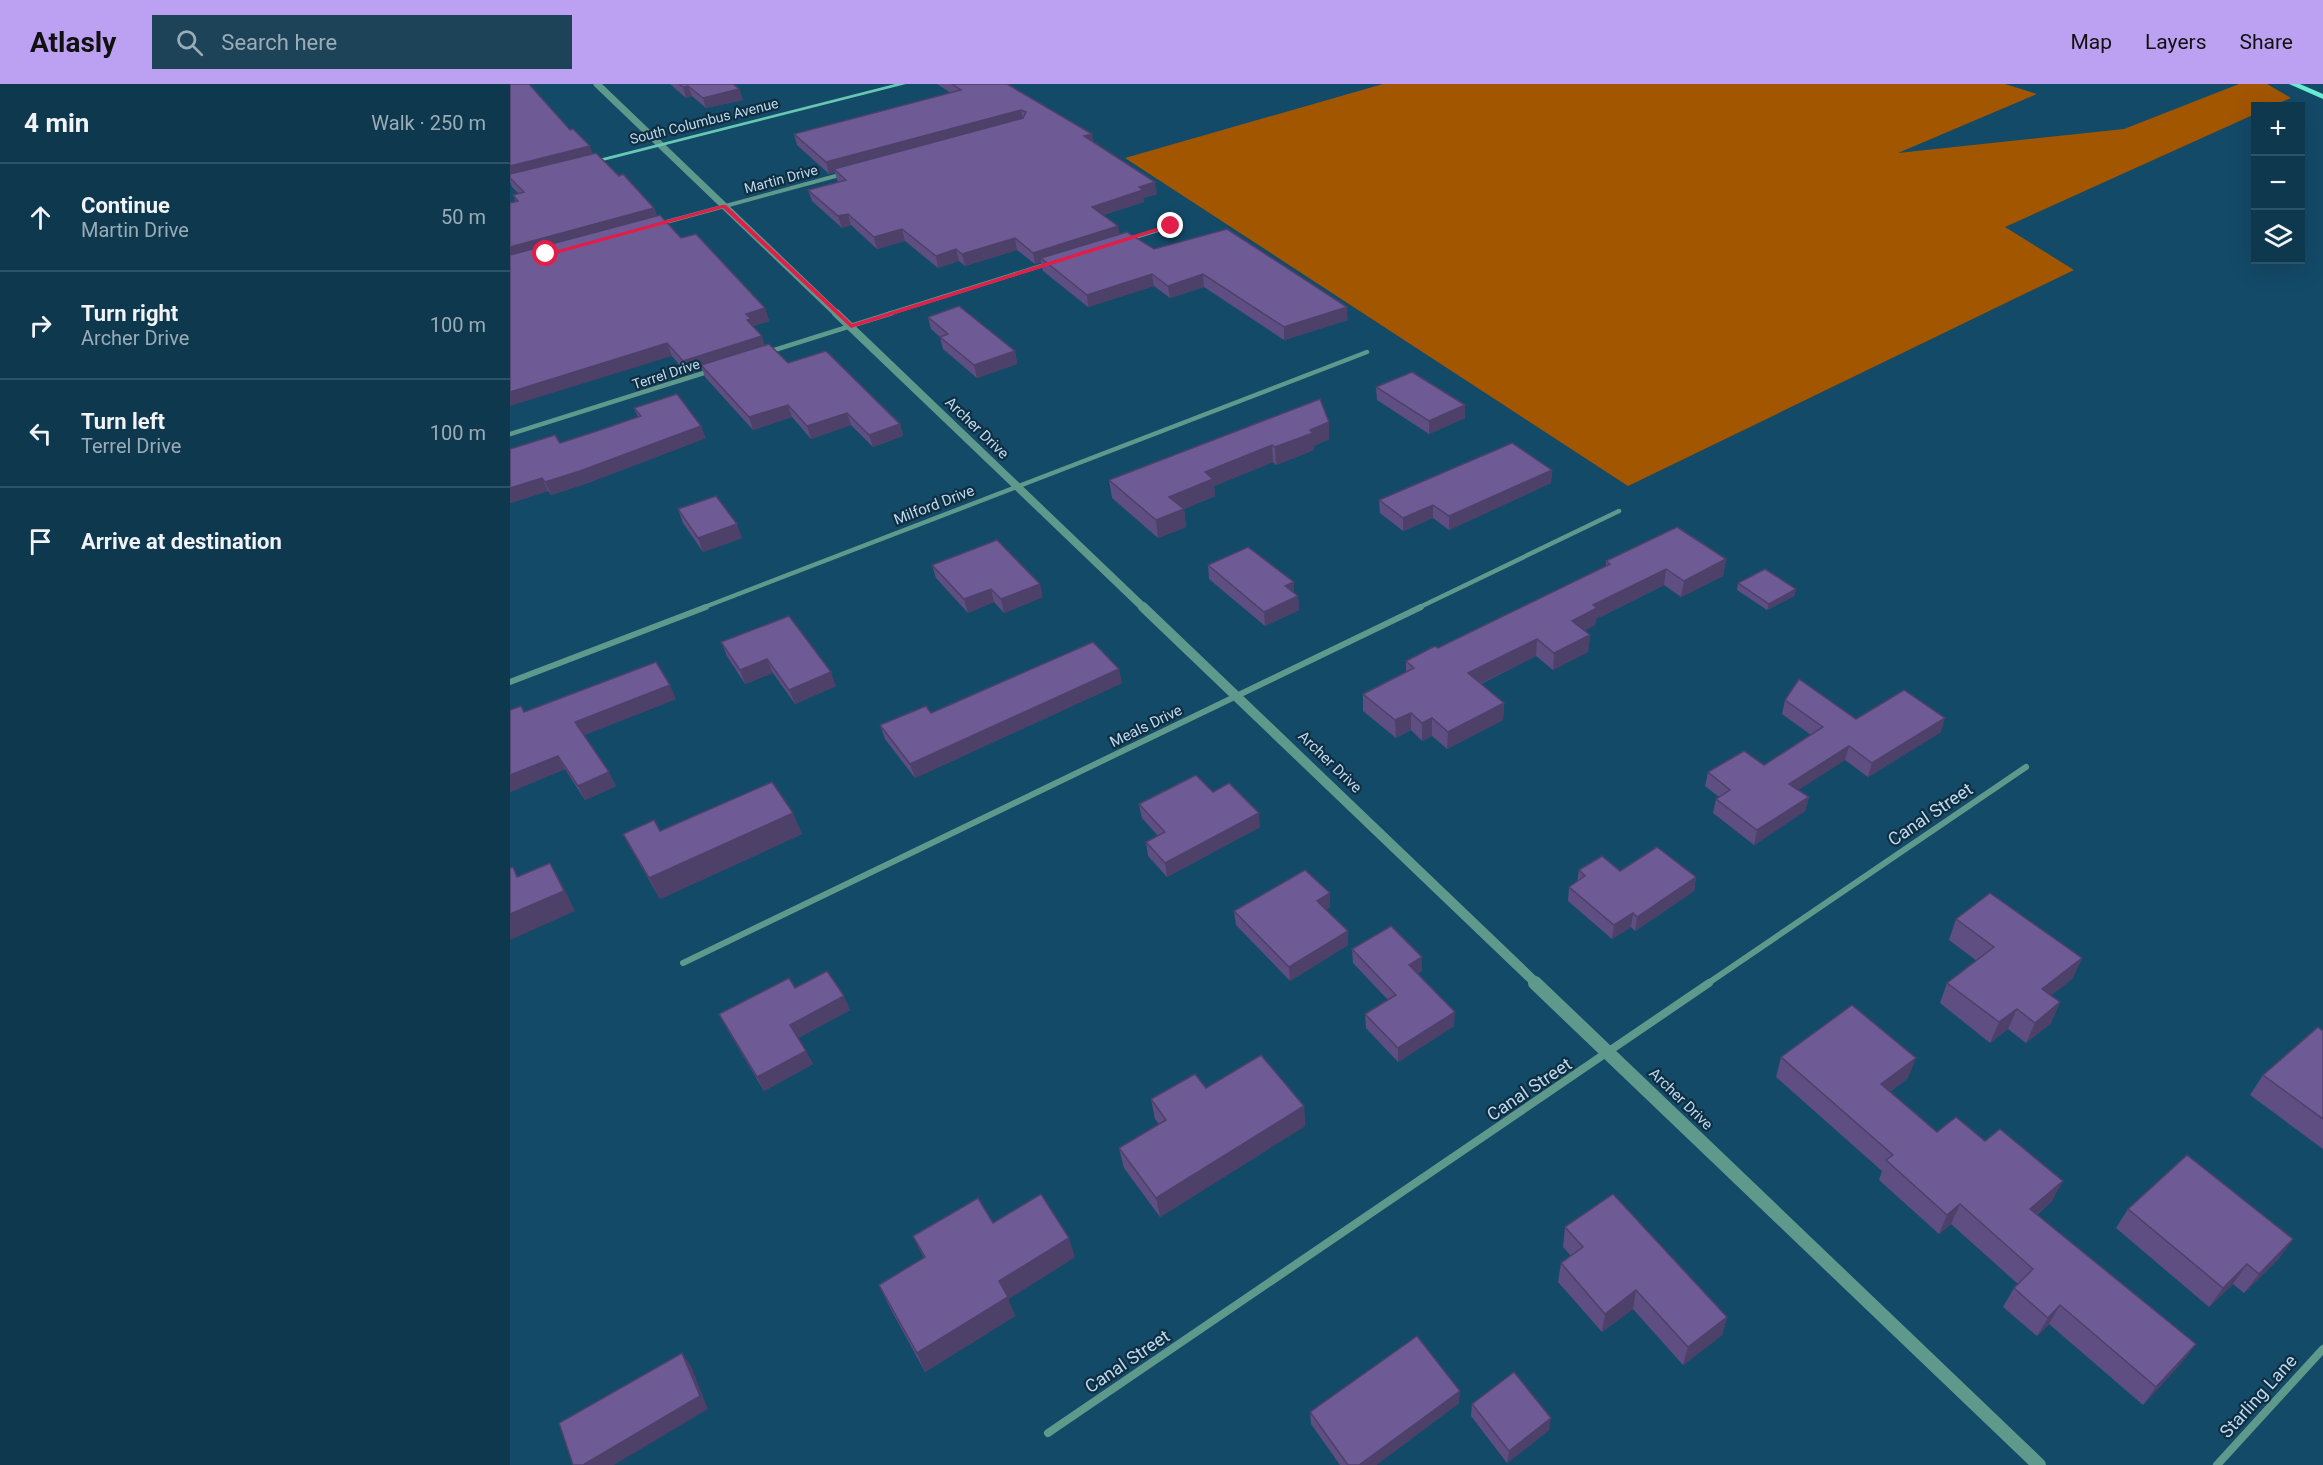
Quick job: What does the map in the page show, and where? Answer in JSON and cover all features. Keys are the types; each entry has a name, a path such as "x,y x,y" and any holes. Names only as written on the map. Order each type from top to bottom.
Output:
{"main road":[{"name":"South Columbus Avenue","path":"579,165 903,84"},
{"path":"2293,84 2323,97"}],"street":[{"name":"Archer Drive","path":"597,84 1015,486 1237,694 1611,1052 2039,1465"},
{"name":"Martin Drive","path":"655,225 852,171"},
{"path":"1126,240 1171,226"},
{"path":"767,353 1058,261"},
{"name":"Milford Drive","path":"510,682 1367,352"},
{"name":"Terrel Drive","path":"510,434 722,367"},
{"name":"Meals Drive","path":"683,963 1619,511"},
{"name":"Canal Street","path":"1048,1433 1611,1052 2026,767"},
{"name":"Starling Lane","path":"2217,1465 2323,1349"}],"shaded area":[{"path":"1383,84 2005,84 2037,94 1898,153 2124,129 2239,84 2267,84 2291,98 2282,102 2251,102 2251,116 2005,227 2074,270 1628,486 1125,158"}],"building":[{"path":"510,84 529,84 570,130 573,129 590,146 510,166"},
{"path":"679,84 733,84 739,89 703,98 688,86 683,87"},
{"path":"952,84 1007,84 1092,134 1084,136 1155,182 1139,187 1143,190 1092,207 1118,226 1033,253 1015,238 962,254 956,249 936,256 902,229 874,237 848,214 838,216 808,190 846,180 834,169 1023,118 1026,112 1021,110 826,162 794,134 961,90"},
{"path":"596,153 619,176 623,174 654,208 510,247 510,203 518,201 513,195 524,192 510,178 510,174"},
{"path":"660,215 681,238 696,234 765,308 746,314 751,319 747,320 762,336 683,361 667,343 510,392 510,255"},
{"path":"1227,229 1347,307 1284,327 1203,274 1168,286 1152,274 1087,295 1041,258 1127,232 1154,249"},
{"path":"959,306 1015,351 974,365 940,337 948,334 928,317"},
{"path":"769,344 788,363 826,351 900,424 869,435 847,413 807,426 788,405 749,417 701,365"},
{"path":"1412,372 1465,405 1429,421 1376,387"},
{"path":"677,394 701,426 580,471 545,482 542,478 510,488 510,449 555,435 560,443 603,429 641,416 634,408"},
{"path":"1320,399 1329,422 1310,430 1313,433 1275,447 1272,445 1205,472 1213,479 1169,497 1184,509 1156,520 1109,480"},
{"path":"1512,443 1552,470 1449,516 1433,505 1403,518 1379,500"},
{"path":"716,496 737,524 698,538 678,509"},
{"path":"1677,527 1726,559 1684,581 1666,569 1593,605 1597,608 1572,621 1590,635 1554,653 1537,639 1468,673 1504,703 1448,732 1432,718 1422,723 1411,713 1395,720 1363,694 1414,668 1406,661 1435,646 1438,648 1610,564 1606,561"},
{"path":"997,540 1040,584 1001,599 991,589 964,599 932,565"},
{"path":"1248,547 1294,582 1285,586 1298,596 1264,612 1208,565"},
{"path":"1765,569 1796,589 1769,604 1738,583"},
{"path":"789,616 831,672 789,690 767,659 740,670 721,642"},
{"path":"1093,642 1119,669 910,764 880,725 926,706 931,713"},
{"path":"656,662 670,685 575,722 609,772 578,786 558,756 510,775 510,710 521,706 524,712"},
{"path":"1799,679 1856,719 1904,690 1945,718 1872,763 1849,746 1789,784 1809,797 1757,830 1716,799 1730,790 1708,772 1744,751 1764,765 1823,727 1785,700"},
{"path":"1196,775 1213,792 1229,783 1259,813 1165,863 1146,842 1165,832 1139,804"},
{"path":"772,782 793,813 649,878 623,834 654,820 660,831"},
{"path":"1657,847 1696,877 1637,917 1633,913 1614,925 1569,887 1585,876 1579,870 1602,856 1620,871"},
{"path":"550,863 564,891 510,914 510,868 513,867 517,877"},
{"path":"1305,870 1330,893 1317,901 1348,931 1289,967 1234,911"},
{"path":"1990,893 2082,958 2042,989 2060,1002 2035,1023 2017,1009 1999,1022 1947,983 1994,947 1956,919"},
{"path":"1391,926 1422,957 1409,965 1455,1012 1398,1048 1365,1014 1396,995 1352,949"},
{"path":"827,971 844,996 790,1025 806,1051 757,1077 719,1014 789,978 795,988"},
{"path":"1852,1005 1916,1058 1881,1084 1937,1132 1956,1117 1985,1141 2000,1129 2063,1181 2030,1209 2196,1344 2156,1387 2060,1305 2048,1318 2014,1288 2033,1269 1960,1204 1947,1215 1886,1160 1893,1155 1781,1057"},
{"path":"2318,1027 2323,1031 2323,1119 2263,1075"},
{"path":"1261,1055 1304,1106 1156,1198 1119,1148 1166,1120 1151,1099 1195,1074 1206,1088"},
{"path":"2187,1155 2293,1239 2259,1274 2247,1264 2223,1288 2128,1209"},
{"path":"1041,1194 1069,1238 999,1281 1008,1297 917,1353 879,1285 925,1257 913,1236 978,1198 993,1223"},
{"path":"1613,1194 1727,1317 1688,1347 1636,1290 1605,1314 1561,1263 1583,1247 1565,1227"},
{"path":"1417,1336 1460,1391 1359,1465 1348,1465 1310,1412"},
{"path":"682,1353 700,1396 583,1465 573,1465 559,1423"},
{"path":"1514,1372 1551,1418 1509,1451 1472,1404"}],"route":[{"path":"546,254 724,206 851,326 1171,226"}]}
